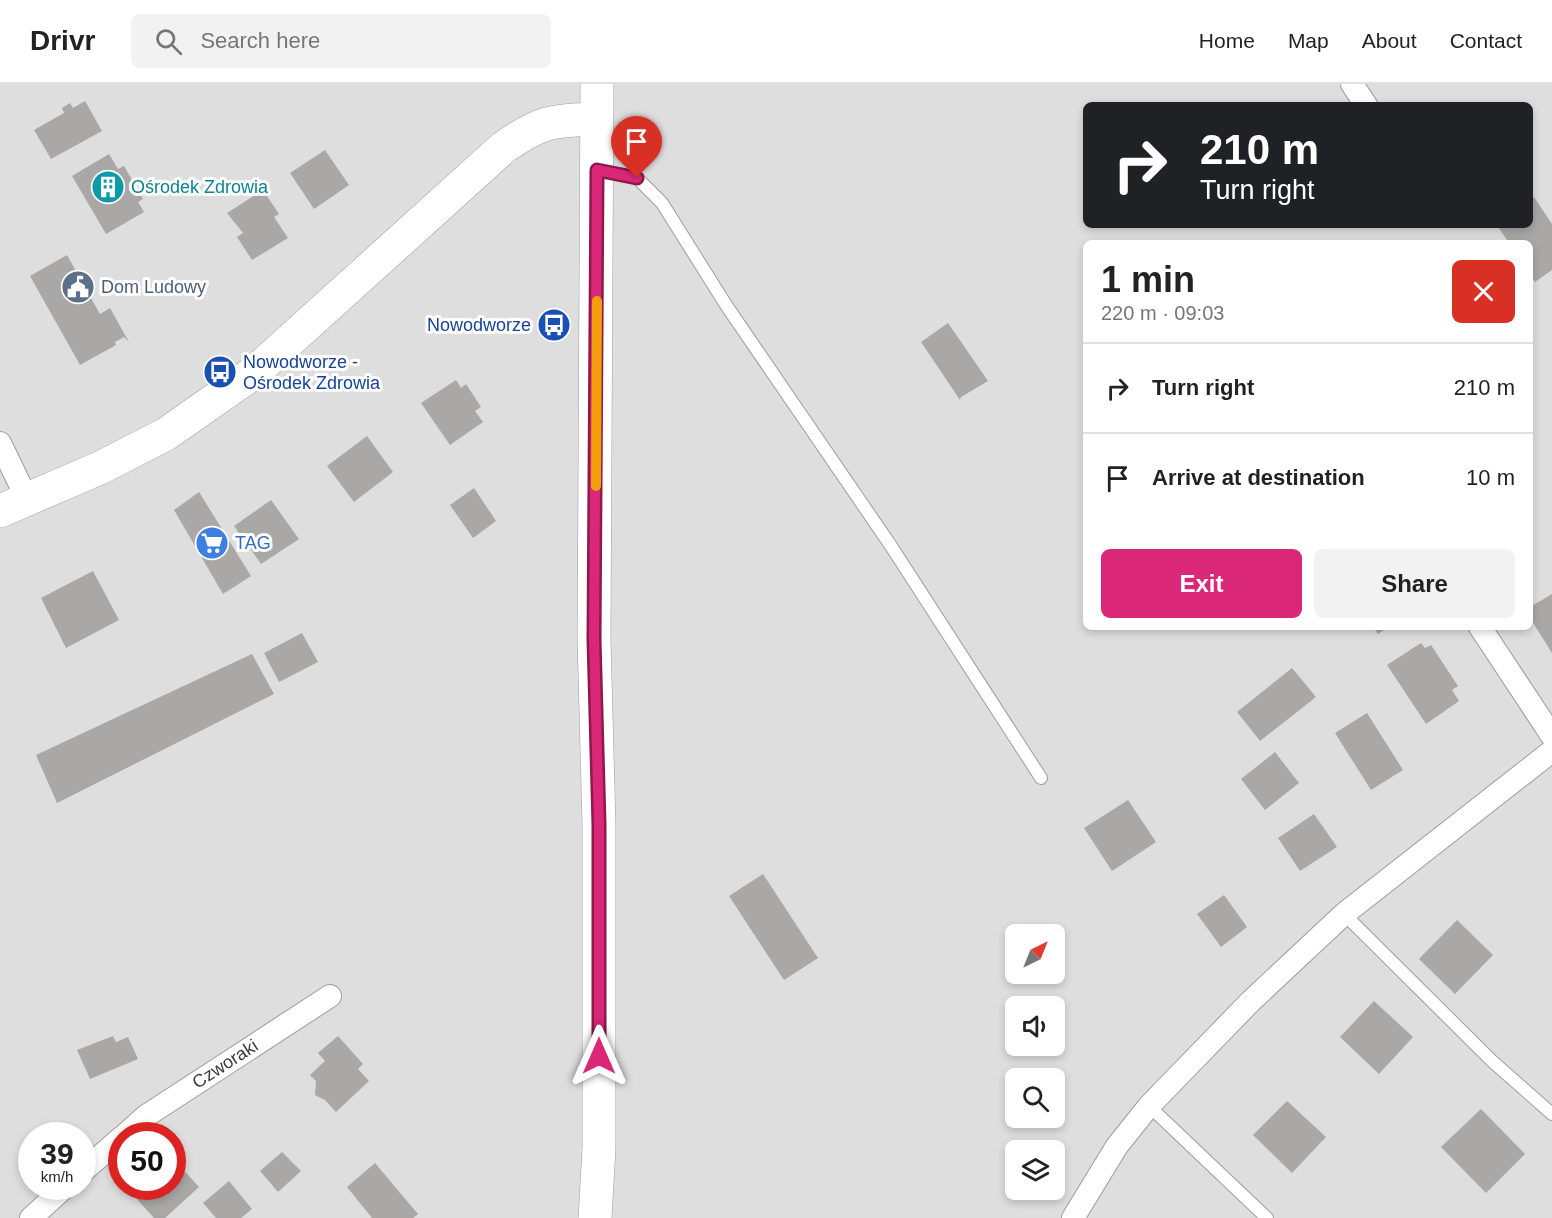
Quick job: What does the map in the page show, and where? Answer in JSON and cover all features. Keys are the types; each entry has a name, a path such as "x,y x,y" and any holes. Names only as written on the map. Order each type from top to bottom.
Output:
{"main road":[{"path":"595,1218 599,1148 599,825 594,639 597,84"},
{"path":"13,505 102,467 166,434 256,371 504,147 549,121 596,119"}],"street":[{"path":"1352,84 1364,102"},
{"path":"0,443 13,505"},
{"path":"1482,630 1552,736"},
{"path":"1073,1218 1117,1146 1149,1106 1242,1010 1344,914 1552,751"},
{"name":"Czworaki","path":"139,1122 330,996"},
{"name":"Czworaki","path":"96,1159 108,1149"},
{"path":"31,1218 51,1200"}],"lane":[{"path":"597,170 637,178 662,203 726,305 891,546 1041,777"},
{"path":"1344,914 1492,1060 1552,1114"},
{"path":"1149,1106 1267,1218"}],"building":[{"path":"85,101 102,131 51,159 34,130 64,113 62,108 70,103 73,108"},
{"path":"325,150 349,185 314,209 290,173"},
{"name":"Ośrodek Zdrowia","path":"109,154 118,169 124,166 143,199 138,202 144,212 106,234 72,176"},
{"path":"263,190 279,214 274,217 288,238 252,260 237,237 243,233 227,213"},
{"path":"1533,198 1552,224 1552,270 1535,282 1533,279 1533,240 1507,240 1499,228 1533,228"},
{"path":"67,255 100,314 110,308 129,342 124,337 115,342 116,345 80,365 30,276"},
{"path":"948,323 988,381 961,397 960,400 921,342"},
{"path":"456,380 461,388 466,384 481,407 475,411 483,422 450,445 421,403"},
{"path":"367,436 393,472 354,502 327,466"},
{"path":"474,488 496,521 473,538 450,505"},
{"name":"TAG","path":"199,492 251,576 223,594 174,510"},
{"path":"271,500 299,539 261,564 234,526"},
{"path":"93,571 119,620 66,648 41,598"},
{"path":"1552,594 1552,653 1533,623 1533,605"},
{"path":"302,633 318,662 279,682 264,653"},
{"path":"1421,643 1425,648 1431,645 1458,686 1452,690 1459,701 1426,724 1387,665"},
{"path":"252,654 274,694 57,803 36,755"},
{"path":"1292,668 1316,697 1260,741 1237,712"},
{"path":"1367,713 1403,770 1371,790 1335,733"},
{"path":"1275,752 1299,783 1265,810 1241,779"},
{"path":"1128,800 1156,842 1112,871 1084,828"},
{"path":"1314,814 1337,847 1300,871 1278,838"},
{"path":"763,874 818,958 784,980 729,896"},
{"path":"1224,895 1247,927 1221,947 1197,914"},
{"path":"1457,920 1493,955 1455,994 1419,959"},
{"path":"1374,1001 1413,1037 1379,1074 1340,1037"},
{"path":"113,1036 116,1042 128,1037 138,1059 90,1079 77,1050"},
{"path":"338,1036 363,1064 358,1069 369,1081 336,1112 325,1100 315,1095 316,1081 310,1075 325,1061 318,1053"},
{"path":"1287,1101 1326,1137 1292,1173 1253,1135"},
{"path":"1481,1109 1525,1154 1486,1193 1441,1147"},
{"path":"282,1152 301,1171 278,1192 260,1171"},
{"path":"375,1163 418,1214 413,1218 372,1218 347,1187"},
{"path":"186,1173 199,1187 186,1199"},
{"path":"229,1181 252,1209 241,1218 216,1218 203,1203"},
{"path":"138,1200 185,1200 165,1218 154,1218"}],"slow traffic":[{"path":"596,486 597,301"}],"place":[{"name":"Ośrodek Zdrowia","path":"108,187"},
{"name":"Dom Ludowy","path":"78,287"},
{"name":"Nowodworze","path":"554,325"},
{"name":"Nowodworze - Ośrodek Zdrowia","path":"220,372"},
{"name":"TAG","path":"212,543"}],"route":[{"path":"599,1056 599,825 594,639 597,170 637,178"}]}
